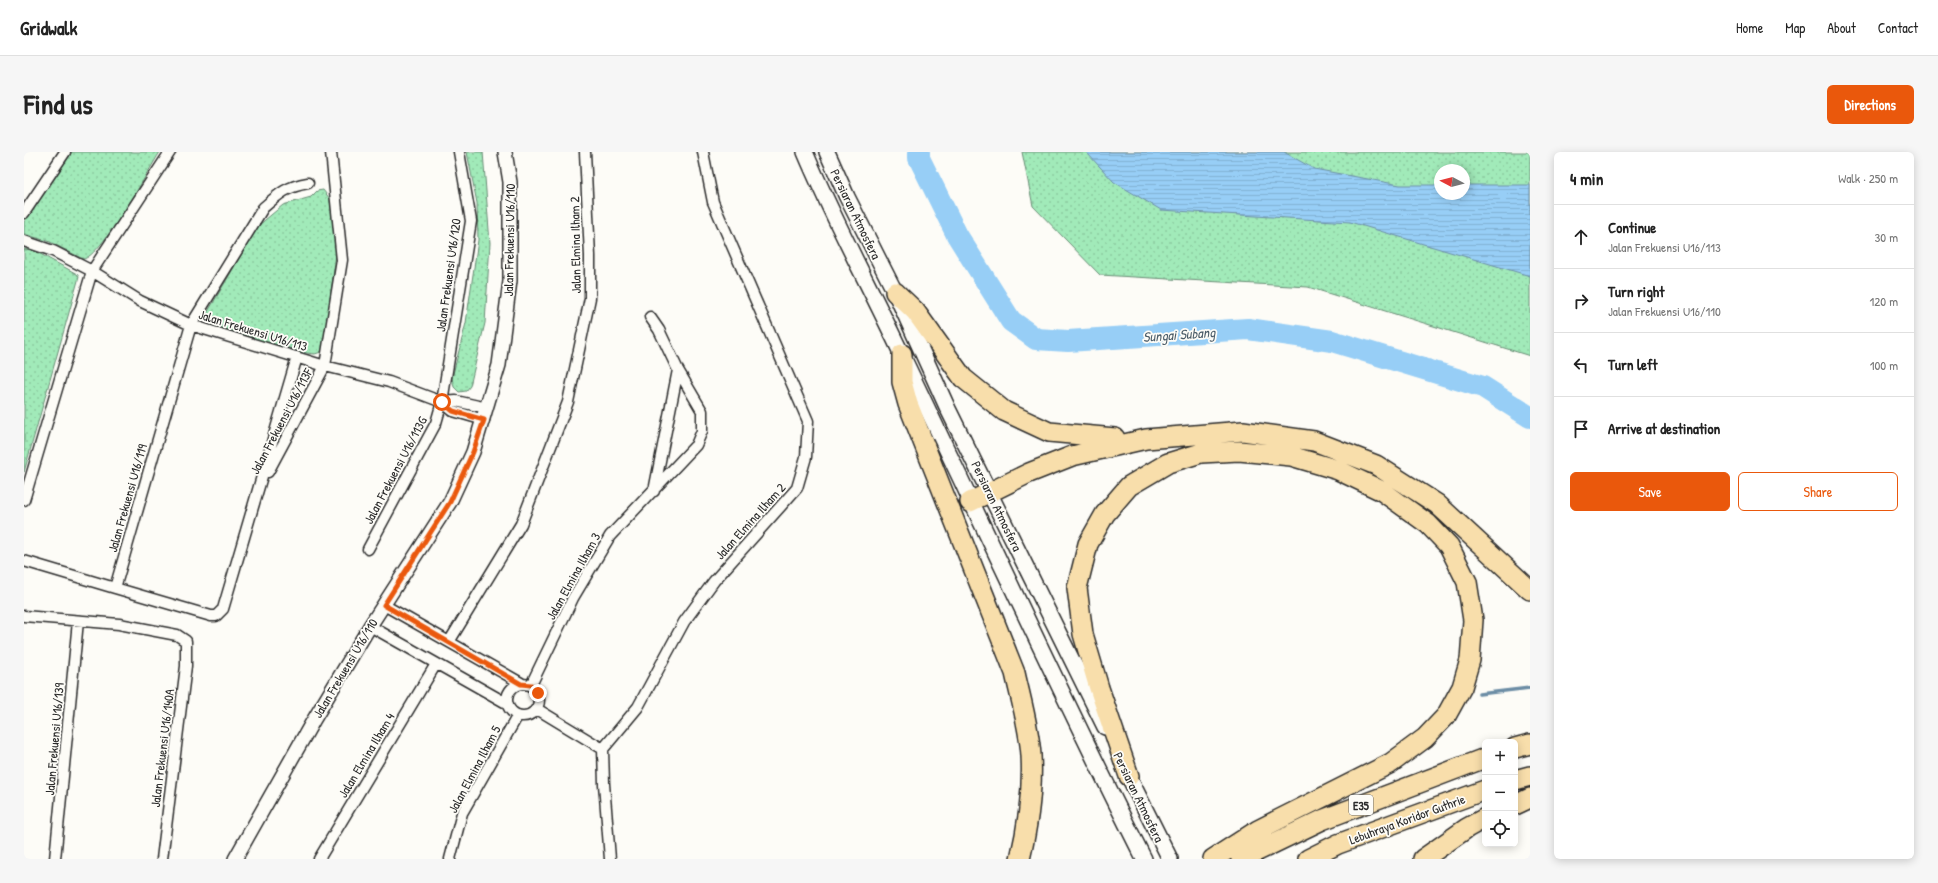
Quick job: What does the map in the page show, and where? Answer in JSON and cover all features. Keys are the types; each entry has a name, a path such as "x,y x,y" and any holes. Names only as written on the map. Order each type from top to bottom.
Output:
{"highway":[{"path":"895,292 915,311 963,378 1004,411 1049,432 1095,438 1146,440"},
{"path":"902,354 902,382 908,404 1015,673 1031,755 1030,798 1020,859"},
{"path":"970,502 1028,473 1072,456 1146,440 1243,431 1314,441 1376,465 1438,504 1530,590"},
{"path":"1129,776 1099,688 1083,634 1077,588 1088,544 1105,514 1129,486 1168,463 1201,453 1239,451 1291,456 1338,470 1382,491 1428,524 1449,546 1467,582 1473,620 1470,660 1462,687 1446,716 1425,738 1391,763 1258,830 1213,859"},
{"path":"1518,747 1530,744"},
{"name":"E35","path":"1241,859 1322,820 1482,759"},
{"path":"1518,779 1530,776"},
{"name":"Lebuhraya Koridor Guthrie","path":"1308,859 1338,844 1482,791"},
{"path":"1518,804 1530,798"},
{"path":"1423,859 1467,828 1482,820"}],"main road":[{"name":"Persiaran Atmosfera","path":"805,152 823,194 902,354 970,502 1144,859"},
{"name":"Persiaran Atmosfera","path":"827,152 847,197 895,292 948,409 1170,859"}],"street":[{"path":"24,213 65,152"},
{"path":"24,500 92,271 170,152"},
{"name":"Jalan Frekuensi U16/113F","path":"259,489 326,366 342,260 331,152"},
{"name":"Jalan Frekuensi U16/120","path":"442,402 471,221 459,152"},
{"name":"Jalan Frekuensi U16/110","path":"235,859 313,721 370,626 450,502 473,452 502,350 510,281 510,182 505,152"},
{"name":"Jalan Elmina Ilham 2","path":"449,642 521,524 568,402 590,298 590,256 585,152"},
{"name":"Jalan Elmina Ilham 2","path":"603,749 638,707 684,622 714,581 797,488 806,458 808,421 713,202 703,152"},
{"name":"Jalan Frekuensi U16/119","path":"115,588 191,325 263,208 280,192 292,186 308,183"},
{"name":"Jalan Frekuensi U16/113","path":"24,241 52,251 92,271 140,301 191,325 326,366 389,382 442,402 453,411 485,414"},
{"name":"Jalan Elmina Ilham 3","path":"531,685 573,598 610,536 696,445 702,431 702,411 678,370 659,330 650,317"},
{"name":"Jalan Frekuensi U16/113F","path":"115,588 211,616 216,616 223,609 297,357"},
{"path":"654,491 678,370"},
{"name":"Jalan Frekuensi U16/113G","path":"368,548 436,423 442,402"},
{"path":"24,562 115,588"},
{"path":"384,605 521,684"},
{"path":"24,616 78,621"},
{"name":"Jalan Frekuensi U16/140A","path":"78,621 119,624 177,635 186,641 186,666 162,859"},
{"name":"Jalan Frekuensi U16/139","path":"55,859 78,621"},
{"path":"370,626 508,704"},
{"name":"Jalan Elmina Ilham 4","path":"319,859 436,664"},
{"path":"521,684 531,685 538,693 540,698 537,709 529,715 518,715 513,713 508,704 508,693 516,685 521,684"},
{"path":"537,709 603,749 604,784 610,859"},
{"name":"Jalan Elmina Ilham 5","path":"450,859 462,814 518,715"}],"green space":[{"path":"72,152 160,152 112,229 91,255 83,259 50,242 24,234 24,222"},
{"path":"467,152 483,152 490,243 485,323 470,386 466,391 459,392 454,387 452,378 466,323 478,240 477,203"},
{"path":"1022,152 1530,152 1530,356 1308,287 1100,275 1033,206"},
{"path":"323,190 330,199 336,254 325,339 321,352 315,354 307,353 213,327 207,313 259,225 283,205 311,197 317,191"},
{"path":"24,249 33,250 77,274 79,277 24,472"}],"water":[{"path":"1086,152 1284,152 1314,169 1400,185 1434,185 1434,200 1470,200 1470,185 1530,185 1530,276 1350,222 1161,210 1114,182"}],"waterway":[{"name":"Sungai Subang","path":"919,152 919,158 957,235 1011,321 1036,339 1068,341 1248,329 1332,341 1483,387 1530,417"},
{"path":"1479,694 1530,688"}],"route":[{"path":"442,402 453,411 484,420 461,481 450,502 384,605 521,684 531,685 538,693"}]}
